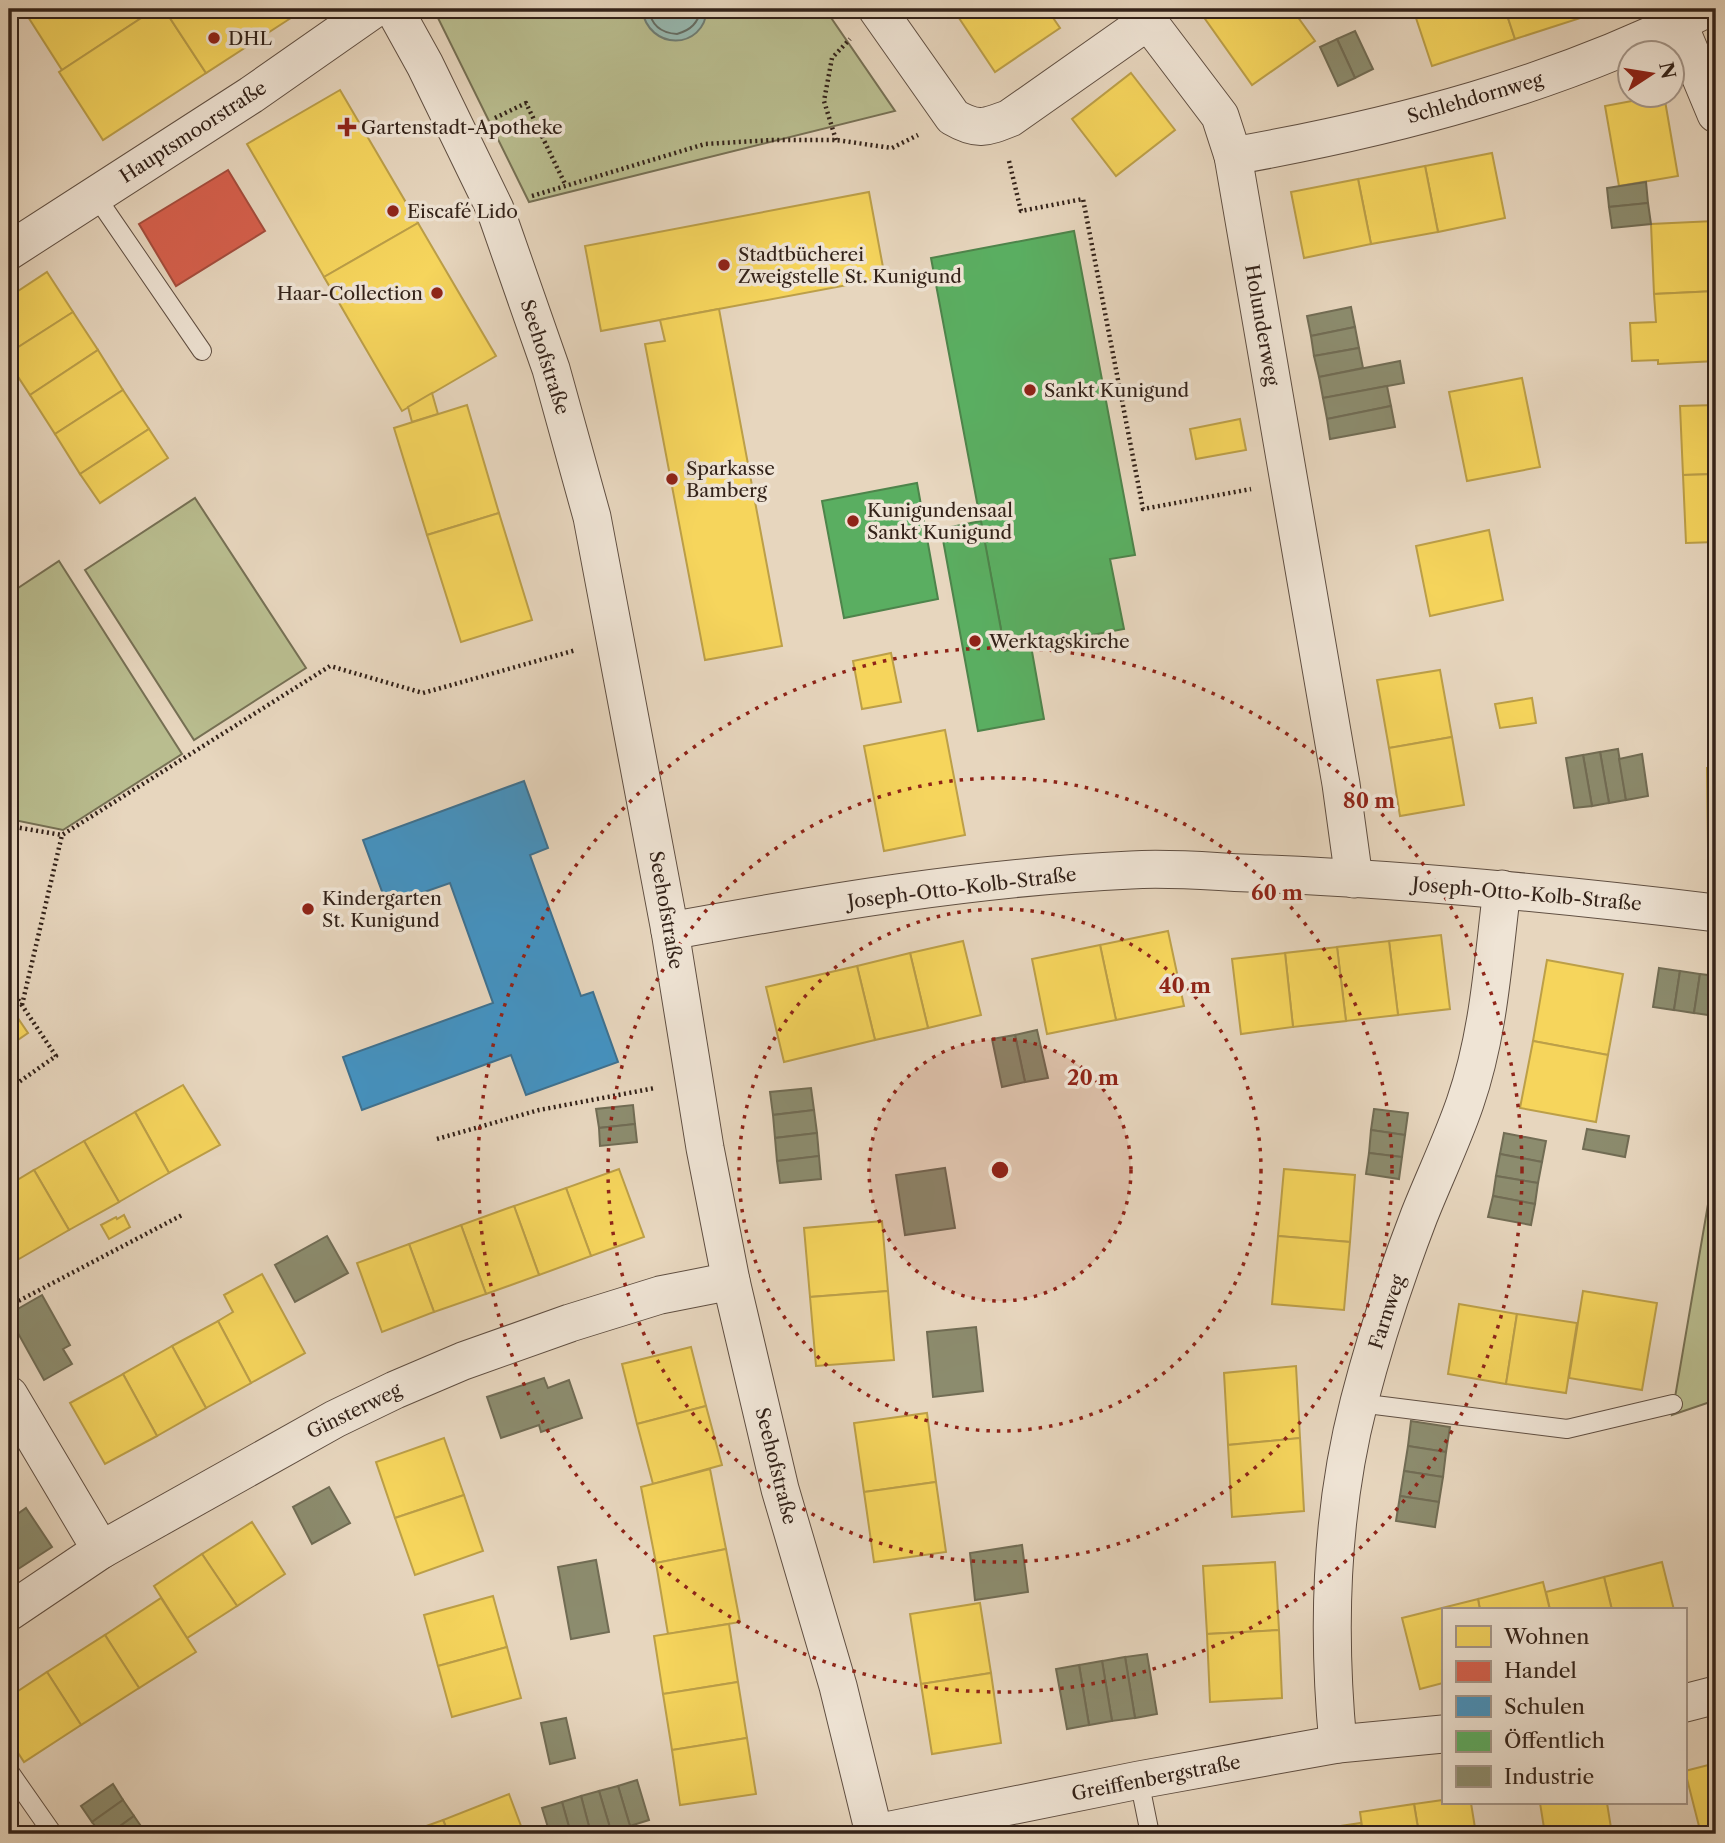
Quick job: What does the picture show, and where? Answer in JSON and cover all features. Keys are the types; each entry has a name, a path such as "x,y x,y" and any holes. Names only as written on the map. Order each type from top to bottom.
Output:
{"street":[{"name":"Hauptsmoorstraße","path":"9,251 251,95 374,9"},
{"name":"Seehofstraße","path":"394,9 460,135 495,209 551,369 592,517 670,930 731,1281 780,1489 838,1686 872,1834"},
{"path":"878,10 953,117"},
{"path":"1692,16 1716,114"},
{"name":"Schlehdornweg","path":"1233,156 1321,140 1541,80 1607,56 1692,16"},
{"name":"Holunderweg","path":"953,117 970,127 989,126 1010,118 1148,21 1220,116 1233,156 1341,784 1354,879"},
{"name":"Joseph-Otto-Kolb-Straße","path":"670,930 1016,878 1134,869 1502,889 1716,913"},
{"name":"Farnweg","path":"1338,1744 1332,1681 1330,1605 1340,1494 1359,1403 1419,1218 1465,1102 1486,1026 1502,889"},
{"name":"Ginsterweg","path":"9,1612 101,1550 335,1419 463,1361 570,1323 660,1294 731,1281"},
{"path":"9,1395 101,1550"},
{"path":"1686,1703 1716,1695"},
{"name":"Greiffenbergstraße","path":"872,1834 1139,1780 1338,1744 1442,1734"}],"lane":[{"path":"95,195 202,351"},
{"path":"1359,1403 1567,1429 1673,1404"},
{"path":"9,1771 53,1834"},
{"path":"1139,1780 1150,1834"}],"path":[{"path":"836,140 824,101 832,58 878,10"},
{"path":"460,135 526,103 565,184"},
{"path":"495,209 565,184 705,144 836,140 892,148 953,117"},
{"path":"999,122 1021,211 1083,199 1143,509 1288,482"},
{"path":"9,826 62,835 330,666 422,693 614,639"},
{"path":"22,1005 62,835"},
{"path":"9,986 57,1056 9,1089"},
{"path":"437,1139 539,1110 694,1080"},
{"path":"9,1306 182,1215"}],"green space":[{"path":"440,9 825,9 895,111 529,202 435,12"},
{"path":"195,498 306,668 194,740 85,570"},
{"path":"59,561 182,754 63,830 9,819 9,594"},
{"path":"1713,1175 1716,1176 1716,1400 1672,1415"}],"water":[{"path":"642,9 707,9 704,23 696,33 687,39 676,40 664,39 654,33 646,23"}],"building: Wohnen":[{"path":"23,9 155,9 62,70"},
{"path":"155,9 164,9 206,73 103,140 59,72"},
{"path":"164,9 290,9 294,16 206,73"},
{"path":"953,9 1047,9 1060,28 995,72"},
{"path":"1198,9 1292,9 1315,41 1252,85"},
{"path":"1413,9 1505,9 1515,39 1432,66"},
{"path":"1505,9 1591,9 1593,14 1515,39"},
{"path":"1131,73 1175,130 1116,176 1072,119"},
{"path":"340,90 418,223 324,277 247,144"},
{"path":"1616,104 1616,108 1666,108 1678,176 1619,186 1605,106"},
{"path":"1492,153 1505,218 1438,232 1425,166"},
{"path":"1425,166 1438,232 1371,244 1358,179"},
{"path":"1358,179 1371,244 1304,258 1291,192"},
{"path":"869,192 885,278 601,331 585,246"},
{"path":"1714,221 1716,291 1654,294 1651,224"},
{"path":"418,223 496,356 402,411 324,277"},
{"path":"47,272 73,312 9,353 9,297"},
{"path":"1716,291 1716,361 1658,364 1658,360 1632,361 1630,323 1656,322 1654,294"},
{"path":"719,309 782,646 705,660 645,344 665,341 660,320"},
{"path":"73,312 98,350 30,395 9,363 9,353"},
{"path":"98,350 123,390 55,434 30,395"},
{"path":"1522,378 1540,467 1467,481 1449,392"},
{"path":"123,390 149,429 80,474 55,434"},
{"path":"432,393 438,414 412,422 408,407"},
{"path":"467,405 499,513 427,535 394,428"},
{"path":"1716,405 1716,474 1683,475 1680,406"},
{"path":"1240,419 1246,450 1196,459 1190,429"},
{"path":"149,429 168,458 100,503 80,474"},
{"path":"1716,474 1716,542 1686,543 1683,475"},
{"path":"499,513 532,620 461,642 427,535"},
{"path":"1489,530 1503,600 1430,616 1416,546"},
{"path":"891,653 901,702 862,709 853,661"},
{"path":"1440,670 1452,737 1389,748 1377,680"},
{"path":"1532,698 1536,723 1500,728 1495,704"},
{"path":"945,730 965,835 884,851 864,746"},
{"path":"1452,737 1464,805 1400,816 1389,748"},
{"path":"1707,768 1716,768 1716,848 1708,848"},
{"path":"1168,931 1184,1006 1116,1020 1100,945"},
{"path":"1441,935 1450,1009 1398,1015 1389,941"},
{"path":"963,941 981,1015 928,1028 910,953"},
{"path":"1389,941 1398,1015 1346,1021 1337,947"},
{"path":"1100,945 1116,1020 1047,1034 1032,959"},
{"path":"1337,947 1346,1021 1293,1027 1285,953"},
{"path":"910,953 928,1028 875,1040 857,966"},
{"path":"1285,953 1293,1027 1241,1034 1232,959"},
{"path":"1547,960 1623,974 1608,1055 1533,1041"},
{"path":"857,966 875,1040 784,1062 766,987"},
{"path":"9,1005 28,1033 9,1046"},
{"path":"1533,1041 1608,1055 1596,1122 1520,1108"},
{"path":"183,1085 220,1145 169,1173 135,1112"},
{"path":"135,1112 169,1173 119,1202 84,1141"},
{"path":"84,1141 119,1202 69,1230 34,1170"},
{"path":"619,1169 644,1237 591,1256 566,1188"},
{"path":"1284,1169 1355,1175 1350,1242 1278,1236"},
{"path":"34,1170 69,1230 19,1259 9,1242 9,1185"},
{"path":"566,1188 591,1256 539,1275 514,1206"},
{"path":"514,1206 539,1275 486,1294 461,1225"},
{"path":"124,1215 130,1227 109,1239 101,1225"},
{"path":"882,1221 888,1291 810,1297 804,1228"},
{"path":"461,1225 486,1294 434,1312 409,1244"},
{"path":"1278,1236 1350,1242 1344,1310 1272,1304"},
{"path":"409,1244 434,1312 382,1332 357,1263"},
{"path":"262,1274 305,1353 251,1383 218,1321 233,1312 224,1295"},
{"path":"888,1291 894,1360 816,1366 810,1297"},
{"path":"1583,1291 1657,1303 1642,1390 1569,1378"},
{"path":"1459,1304 1517,1314 1506,1384 1448,1374"},
{"path":"1517,1314 1577,1323 1566,1393 1506,1384"},
{"path":"218,1321 251,1383 206,1408 172,1346"},
{"path":"172,1346 206,1408 157,1436 123,1374"},
{"path":"691,1347 706,1406 637,1424 622,1364"},
{"path":"1296,1366 1300,1438 1228,1445 1224,1373"},
{"path":"123,1374 157,1436 105,1464 70,1403"},
{"path":"706,1406 722,1465 653,1484 637,1424"},
{"path":"927,1413 936,1482 864,1492 854,1423"},
{"path":"444,1438 464,1495 395,1518 376,1462"},
{"path":"1300,1438 1304,1511 1232,1517 1228,1445"},
{"path":"710,1469 726,1549 656,1563 641,1487"},
{"path":"936,1482 946,1552 874,1562 864,1492"},
{"path":"464,1495 483,1551 415,1575 395,1518"},
{"path":"252,1522 285,1574 237,1606 202,1554"},
{"path":"726,1549 740,1622 668,1634 656,1563"},
{"path":"202,1554 237,1606 187,1638 154,1586"},
{"path":"1275,1562 1279,1630 1207,1634 1203,1566"},
{"path":"1662,1562 1674,1608 1612,1608 1604,1577"},
{"path":"1604,1577 1612,1608 1550,1608 1546,1592"},
{"path":"1543,1582 1550,1608 1480,1608 1478,1599"},
{"path":"493,1596 507,1647 438,1666 424,1615"},
{"path":"161,1598 196,1652 139,1688 105,1635"},
{"path":"1478,1599 1480,1608 1442,1608"},
{"path":"980,1603 991,1673 921,1684 910,1614"},
{"path":"1442,1608 1442,1683 1420,1689 1402,1618"},
{"path":"729,1624 738,1682 663,1694 654,1636"},
{"path":"1279,1630 1282,1698 1210,1702 1207,1634"},
{"path":"105,1635 139,1688 81,1725 47,1672"},
{"path":"507,1647 521,1698 452,1717 438,1666"},
{"path":"47,1672 81,1725 24,1762 9,1739 9,1697"},
{"path":"991,1673 1001,1743 932,1754 921,1684"},
{"path":"738,1682 747,1738 672,1750 663,1694"},
{"path":"747,1738 756,1794 680,1805 672,1750"},
{"path":"1716,1763 1716,1834 1701,1834 1686,1771"},
{"path":"509,1794 524,1834 449,1834 443,1820"},
{"path":"1442,1800 1442,1804 1471,1804 1476,1834 1419,1834 1414,1804"},
{"path":"1414,1804 1419,1834 1363,1834 1360,1812"},
{"path":"1540,1804 1607,1804 1612,1834 1545,1834"},
{"path":"443,1820 449,1834 404,1834"},
{"path":"1361,1823 1363,1834 1308,1834 1307,1831"}],"building: Handel":[{"path":"228,170 265,231 176,286 139,224"}],"building: Schulen":[{"path":"524,781 548,848 530,855 581,996 593,992 618,1062 526,1095 511,1055 362,1110 343,1057 493,1003 450,883 387,905 363,840"}],"building: Öffentlich":[{"name":"Sankt Kunigund","path":"1074,231 1135,555 1110,559 1124,629 1005,651 931,258"},
{"path":"917,483 938,599 844,618 822,501"},
{"path":"981,521 1005,651 1031,646 1044,719 978,731 941,529"}],"building: Industrie":[{"path":"1355,31 1373,69 1355,78 1337,39"},
{"path":"1337,39 1355,78 1338,86 1320,47"},
{"path":"1646,182 1648,203 1609,207 1607,188"},
{"path":"1648,203 1651,224 1612,228 1609,207"},
{"path":"1351,307 1355,327 1311,336 1307,316"},
{"path":"1355,327 1359,348 1314,356 1311,336"},
{"path":"1359,348 1363,368 1319,377 1314,356"},
{"path":"1400,361 1404,383 1323,398 1319,377"},
{"path":"1387,386 1391,406 1327,419 1323,398"},
{"path":"1391,406 1395,427 1330,439 1327,419"},
{"path":"1618,749 1626,800 1609,803 1600,752"},
{"path":"1600,752 1609,803 1592,806 1583,755"},
{"path":"1642,754 1648,796 1626,800 1619,759"},
{"path":"1583,755 1592,806 1574,808 1566,758"},
{"path":"1659,968 1680,971 1674,1010 1653,1007"},
{"path":"1680,971 1700,974 1694,1013 1674,1010"},
{"path":"1700,974 1716,976 1715,1016 1694,1013"},
{"path":"1037,1030 1048,1078 1025,1082 1015,1035"},
{"path":"1015,1035 1025,1082 1002,1087 992,1039"},
{"path":"811,1088 814,1110 773,1115 770,1092"},
{"path":"633,1105 635,1124 599,1128 596,1109"},
{"path":"1374,1109 1408,1113 1405,1135 1371,1130"},
{"path":"814,1110 817,1133 775,1138 773,1115"},
{"path":"635,1124 637,1142 600,1146 599,1128"},
{"path":"1587,1129 1629,1136 1625,1157 1583,1149"},
{"path":"1371,1130 1405,1135 1402,1157 1369,1153"},
{"path":"817,1133 819,1156 777,1161 775,1138"},
{"path":"1504,1133 1546,1141 1542,1162 1500,1154"},
{"path":"1369,1153 1402,1157 1399,1179 1366,1174"},
{"path":"1500,1154 1542,1162 1538,1183 1496,1176"},
{"path":"819,1156 821,1179 780,1183 777,1161"},
{"path":"945,1168 955,1228 905,1235 896,1175"},
{"path":"1496,1176 1538,1183 1535,1204 1493,1196"},
{"path":"1493,1196 1535,1204 1531,1225 1488,1217"},
{"path":"327,1236 348,1273 295,1302 275,1265"},
{"path":"42,1295 70,1345 63,1349 72,1364 44,1380 9,1317 9,1314"},
{"path":"976,1327 983,1391 933,1397 927,1332"},
{"path":"544,1378 548,1388 569,1380 582,1418 541,1432 539,1425 501,1438 487,1397"},
{"path":"1411,1421 1450,1427 1446,1452 1408,1446"},
{"path":"1408,1446 1446,1452 1443,1477 1404,1471"},
{"path":"1404,1471 1443,1477 1439,1502 1400,1496"},
{"path":"329,1487 350,1523 312,1544 293,1507"},
{"path":"1400,1496 1439,1502 1435,1527 1396,1521"},
{"path":"26,1508 52,1547 9,1575 9,1520"},
{"path":"1022,1545 1028,1592 975,1600 970,1553"},
{"path":"596,1560 609,1632 571,1639 558,1567"},
{"path":"1147,1654 1157,1714 1135,1718 1125,1657"},
{"path":"1125,1657 1135,1718 1112,1721 1102,1661"},
{"path":"1102,1661 1112,1721 1089,1725 1079,1665"},
{"path":"1079,1665 1089,1725 1067,1729 1056,1669"},
{"path":"566,1718 575,1758 550,1764 541,1723"},
{"path":"637,1780 649,1820 630,1826 618,1786"},
{"path":"113,1784 123,1800 92,1822 81,1806"},
{"path":"618,1786 630,1826 611,1831 599,1791"},
{"path":"599,1791 611,1831 591,1834 581,1796"},
{"path":"581,1796 591,1834 571,1834 562,1802"},
{"path":"123,1800 134,1816 109,1834 101,1834 92,1822"},
{"path":"562,1802 571,1834 550,1834 542,1808"},
{"path":"134,1816 145,1832 109,1834"}],"place":[{"name":"DHL","path":"214,38"},
{"name":"Gartenstadt-Apotheke","path":"347,127"},
{"name":"Eiscafé Lido","path":"393,211"},
{"name":"Stadtbücherei Zweigstelle St. Kunigund","path":"724,265"},
{"name":"Haar-Collection","path":"437,293"},
{"name":"Sankt Kunigund","path":"1030,390"},
{"name":"Sparkasse Bamberg","path":"672,479"},
{"name":"Kunigundensaal Sankt Kunigund","path":"853,521"},
{"name":"Werktagskirche","path":"975,641"},
{"name":"Kindergarten St. Kunigund","path":"308,909"}]}
